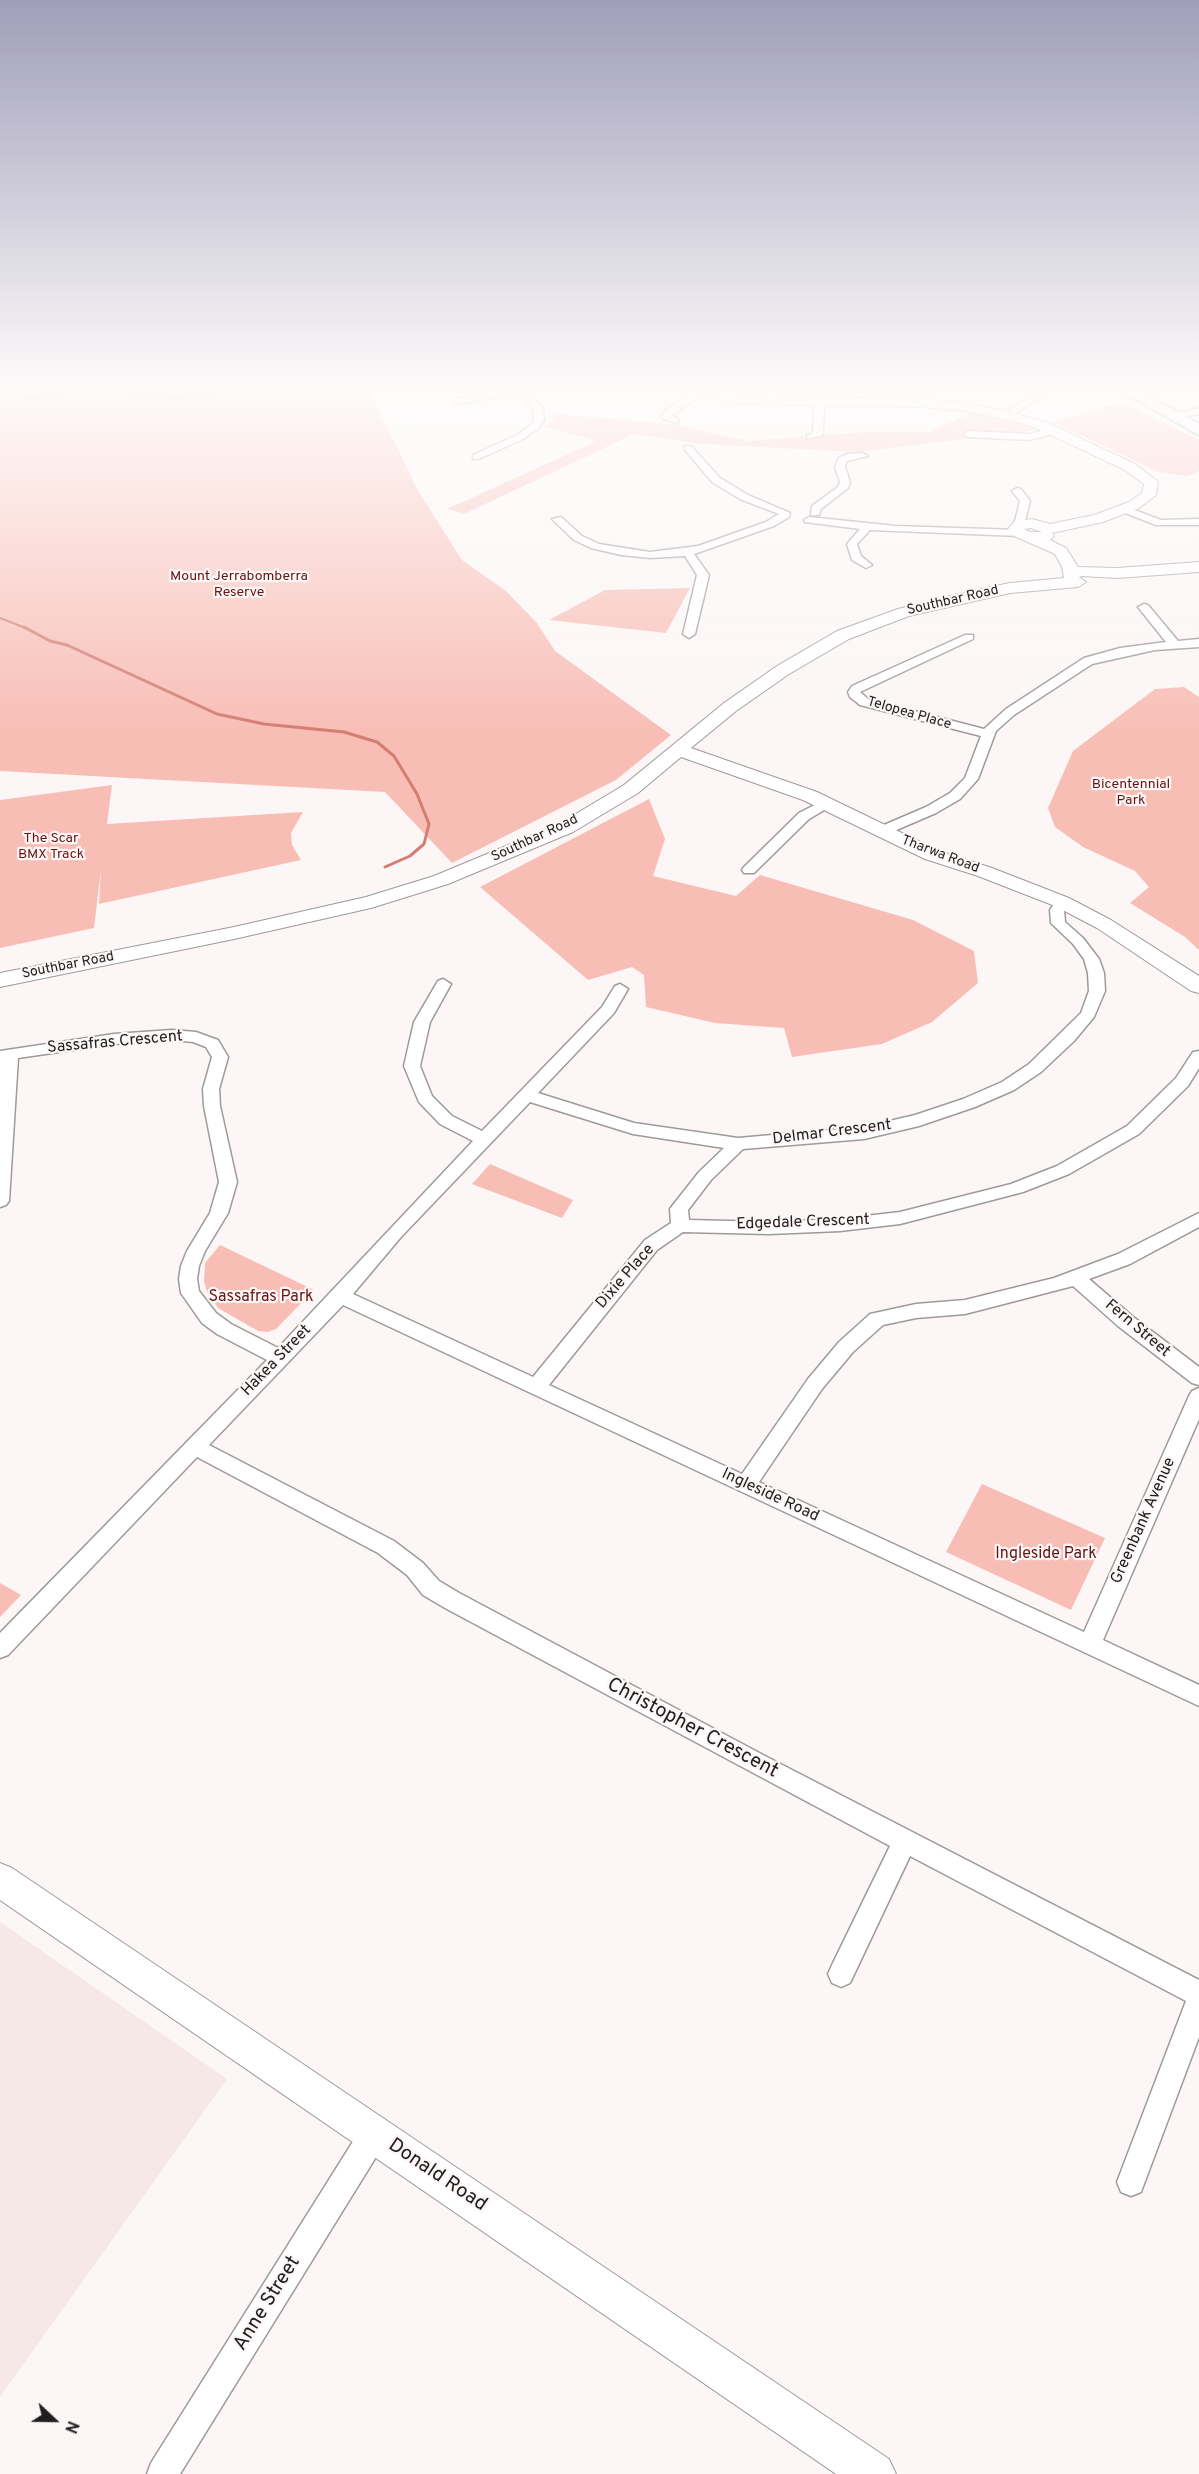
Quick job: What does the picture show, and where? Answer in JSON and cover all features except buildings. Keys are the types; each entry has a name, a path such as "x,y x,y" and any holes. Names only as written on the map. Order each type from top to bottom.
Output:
{"street":[{"path":"756,501 799,515 867,527 921,531 1030,529 1098,519 1142,501"},
{"path":"557,519 578,538 609,550 650,555 687,552 799,515 824,501"},
{"path":"1025,501 1030,529 1061,551 1078,577"},
{"path":"1124,510 1164,524 1199,522"},
{"path":"867,527 852,544 856,558 867,565"},
{"path":"687,552 703,575 689,634"},
{"name":"Southbar Road","path":"0,980 234,933 371,902 441,880 566,828 631,789 730,707 783,670 843,635 915,609 1010,588 1078,577 1199,567"},
{"path":"1144,607 1174,644"},
{"name":"Telopea Place","path":"969,637 856,689 854,692 856,697 870,704 987,734"},
{"path":"882,831 931,810 955,796 970,779 987,734 1010,712 1088,662 1120,652 1174,644 1199,643"},
{"name":"Tharwa Road","path":"678,750 760,777 826,803 932,855 985,872 1062,902 1104,924 1196,986"},
{"path":"749,870 804,816 826,803"},
{"name":"Delmar Crescent","path":"526,1095 633,1128 738,1144 864,1133 919,1120 969,1103 1008,1086 1035,1068 1068,1037 1088,1014 1097,991 1091,959 1078,941 1058,923 1057,910 1062,902"},
{"path":"444,984 422,1022 412,1066 425,1098 446,1120 485,1140"},
{"name":"Hakea Street","path":"0,1648 340,1296 395,1233 608,1010 620,989"},
{"name":"Sassafras Crescent","path":"5,1055 103,1041 172,1035 205,1040 218,1050 220,1057 211,1089 212,1106 228,1182 219,1213 196,1251 190,1266 188,1279 190,1293 209,1318 224,1329 280,1358"},
{"path":"0,1201 5,1055"},
{"name":"Edgedale Crescent","path":"680,1226 769,1228 840,1225 900,1218 1017,1188 1063,1170 1133,1130 1182,1082 1199,1056"},
{"path":"680,1226 679,1209 705,1176 738,1144"},
{"path":"746,1485 815,1384 846,1347 877,1318 916,1311 965,1307 1058,1284 1124,1259 1199,1219"},
{"name":"Dixie Place","path":"535,1388 651,1245 680,1226"},
{"name":"Fern Street","path":"1076,1278 1125,1321 1199,1378"},
{"name":"Ingleside Road","path":"340,1296 1199,1696"},
{"name":"Greenbank Avenue","path":"1089,1646 1199,1396"},
{"name":"Christopher Crescent","path":"195,1447 386,1547 415,1569 431,1588 453,1601 1199,1994"},
{"path":"841,1974 905,1841"},
{"name":"Donald Road","path":"0,1880 874,2474"},
{"path":"1131,2182 1199,2002"},
{"name":"Anne Street","path":"162,2474 374,2134"}],"shaded area":[{"path":"0,1922 227,2079 0,2397"}],"green space":[{"name":"Mount Jerrabomberra Reserve","path":"0,501 425,501 462,560 506,591 537,623 555,651 671,735 616,780 452,863 385,792 0,771"},
{"path":"464,501 491,501 464,514 447,509"},
{"path":"690,588 666,633 549,620 605,590"},
{"name":"Bicentennial Park","path":"1184,687 1199,697 1199,950 1185,937 1130,903 1149,887 1135,871 1083,847 1055,827 1048,808 1073,751 1155,689"},
{"name":"The Scar BMX Track","path":"112,785 107,824 303,812 291,833 292,845 301,860 99,904 101,869 94,928 0,948 0,800"},
{"path":"649,799 665,839 653,876 736,896 760,875 913,920 974,951 978,983 932,1022 882,1044 792,1057 784,1028 715,1023 646,1007 644,975 632,967 588,980 480,887"},
{"path":"490,1164 573,1200 562,1218 472,1184"},
{"name":"Sassafras Park","path":"220,1245 314,1290 276,1329 268,1332 258,1331 218,1308 208,1294 204,1282 205,1263"},
{"name":"Ingleside Park","path":"982,1484 1105,1538 1071,1610 946,1552"},
{"path":"0,1583 21,1595 0,1617"}],"waterway":[{"path":"0,618 27,629"},
{"path":"27,629 50,641 67,645 217,714 264,724 344,732 377,742 394,756 417,794 429,824 424,844 410,856 385,867"}]}
